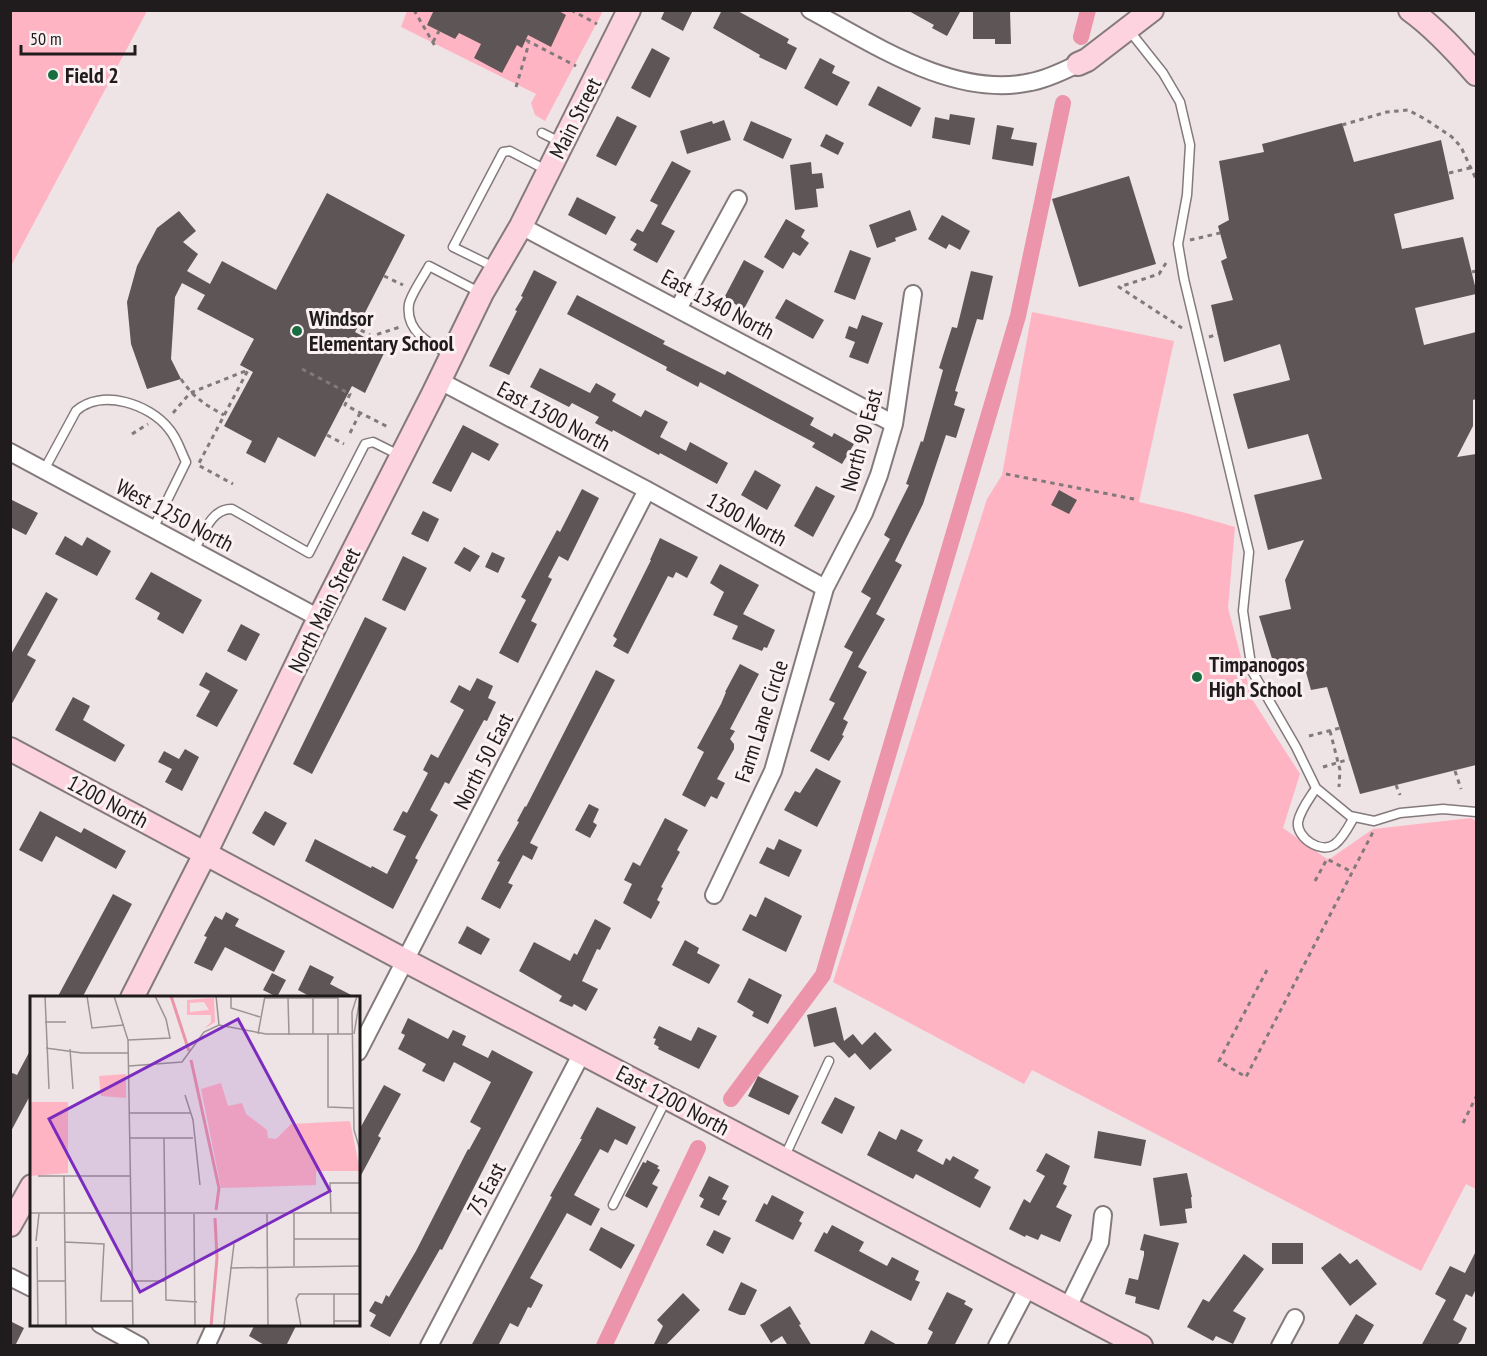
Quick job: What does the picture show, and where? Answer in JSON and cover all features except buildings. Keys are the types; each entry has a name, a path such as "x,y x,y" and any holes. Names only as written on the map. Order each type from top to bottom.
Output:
{"street":[{"name":"Main Street","path":"521,226 628,10"},
{"path":"810,10 886,52 943,76 976,84 1002,86 1031,82 1087,60 1152,10"},
{"path":"1410,10 1452,46 1476,74"},
{"path":"678,309 738,200"},
{"name":"North Main Street","path":"133,996 482,293 521,226"},
{"name":"East 1340 North","path":"521,226 894,424"},
{"name":"North 90 East","path":"825,588 864,513 879,475 894,424 913,294"},
{"name":"East 1300 North","path":"440,381 647,490"},
{"name":"West 1250 North","path":"10,452 319,618"},
{"name":"1300 North","path":"647,490 825,588"},
{"name":"North 50 East","path":"360,1048 647,490"},
{"name":"Farm Lane Circle","path":"714,895 773,771 825,588"},
{"name":"1200 North","path":"10,749 205,854"},
{"name":"East 1200 North","path":"205,854 1141,1346"},
{"name":"75 East","path":"429,1346 582,1053"},
{"path":"10,1225 30,1190"},
{"path":"1068,1306 1100,1242 1103,1215"},
{"path":"10,1277 30,1287"},
{"path":"997,1346 1028,1287"},
{"path":"1280,1346 1295,1318"},
{"path":"104,1326 140,1346"},
{"path":"206,1346 215,1326"}],"lane":[{"path":"1128,28 1163,73 1180,102 1190,145 1187,195 1178,244 1184,279 1249,552 1243,611 1252,671 1296,747 1316,788 1327,800 1350,816 1374,821 1400,813 1443,808 1476,812"},
{"path":"542,133 562,143"},
{"path":"496,268 453,247 503,152 510,151 548,171"},
{"path":"452,356 423,340 411,322 409,303 429,266 482,293"},
{"path":"44,470 76,411 83,405 106,401 130,403 146,409 170,429 186,462 153,529"},
{"path":"194,551 216,513 224,508 232,509 309,553 365,444 373,442 402,456"},
{"path":"1316,788 1301,813 1298,823 1299,833 1309,842 1322,847 1332,847 1337,844 1354,817"},
{"path":"784,1158 830,1061"},
{"path":"613,1205 667,1097"}],"path":[{"path":"414,10 434,44 439,31"},
{"path":"571,10 597,24"},
{"path":"516,87 528,41 576,66"},
{"path":"1342,125 1388,112 1408,110 1452,137 1461,147 1476,179"},
{"path":"1449,173 1470,168"},
{"path":"1190,240 1220,233"},
{"path":"1166,263 1159,274 1119,287 1182,328"},
{"path":"384,276 403,285"},
{"path":"321,309 372,336 400,327"},
{"path":"1209,337 1218,334"},
{"path":"302,369 350,394 345,405 390,428"},
{"path":"173,413 190,393 248,370 198,465 233,484"},
{"path":"181,379 197,400 224,415"},
{"path":"350,433 360,412"},
{"path":"132,434 150,423"},
{"path":"327,435 344,444"},
{"path":"1006,474 1134,499"},
{"path":"1309,736 1340,728"},
{"path":"1330,731 1341,775 1339,787"},
{"path":"1323,767 1350,759"},
{"path":"1455,771 1461,789"},
{"path":"1396,785 1400,795"},
{"path":"1267,970 1219,1061 1246,1077 1377,825"},
{"path":"1315,881 1327,859 1352,872"},
{"path":"1463,1123 1476,1097"}],"shaded area":[{"path":"10,11 147,11 11,266 10,266"},
{"path":"407,11 603,11 545,121 535,115 531,103 536,94 401,27"},
{"path":"1032,312 1174,341 1139,502 1235,527 1228,608 1252,699 1300,774 1283,828 1327,859 1373,829 1471,818 1476,821 1476,1189 1466,1184 1421,1271 1032,1070 1024,1084 833,982 987,499 1002,475"}],"waterway":[{"path":"1081,37 1088,10"},
{"path":"731,1099 823,975 1018,316 1063,103"},
{"path":"604,1346 698,1148"}],"place":[{"name":"Field 2","path":"53,75"},
{"name":"Windsor Elementary School","path":"297,331"},
{"name":"Timpanogos High School","path":"1197,677"}]}
